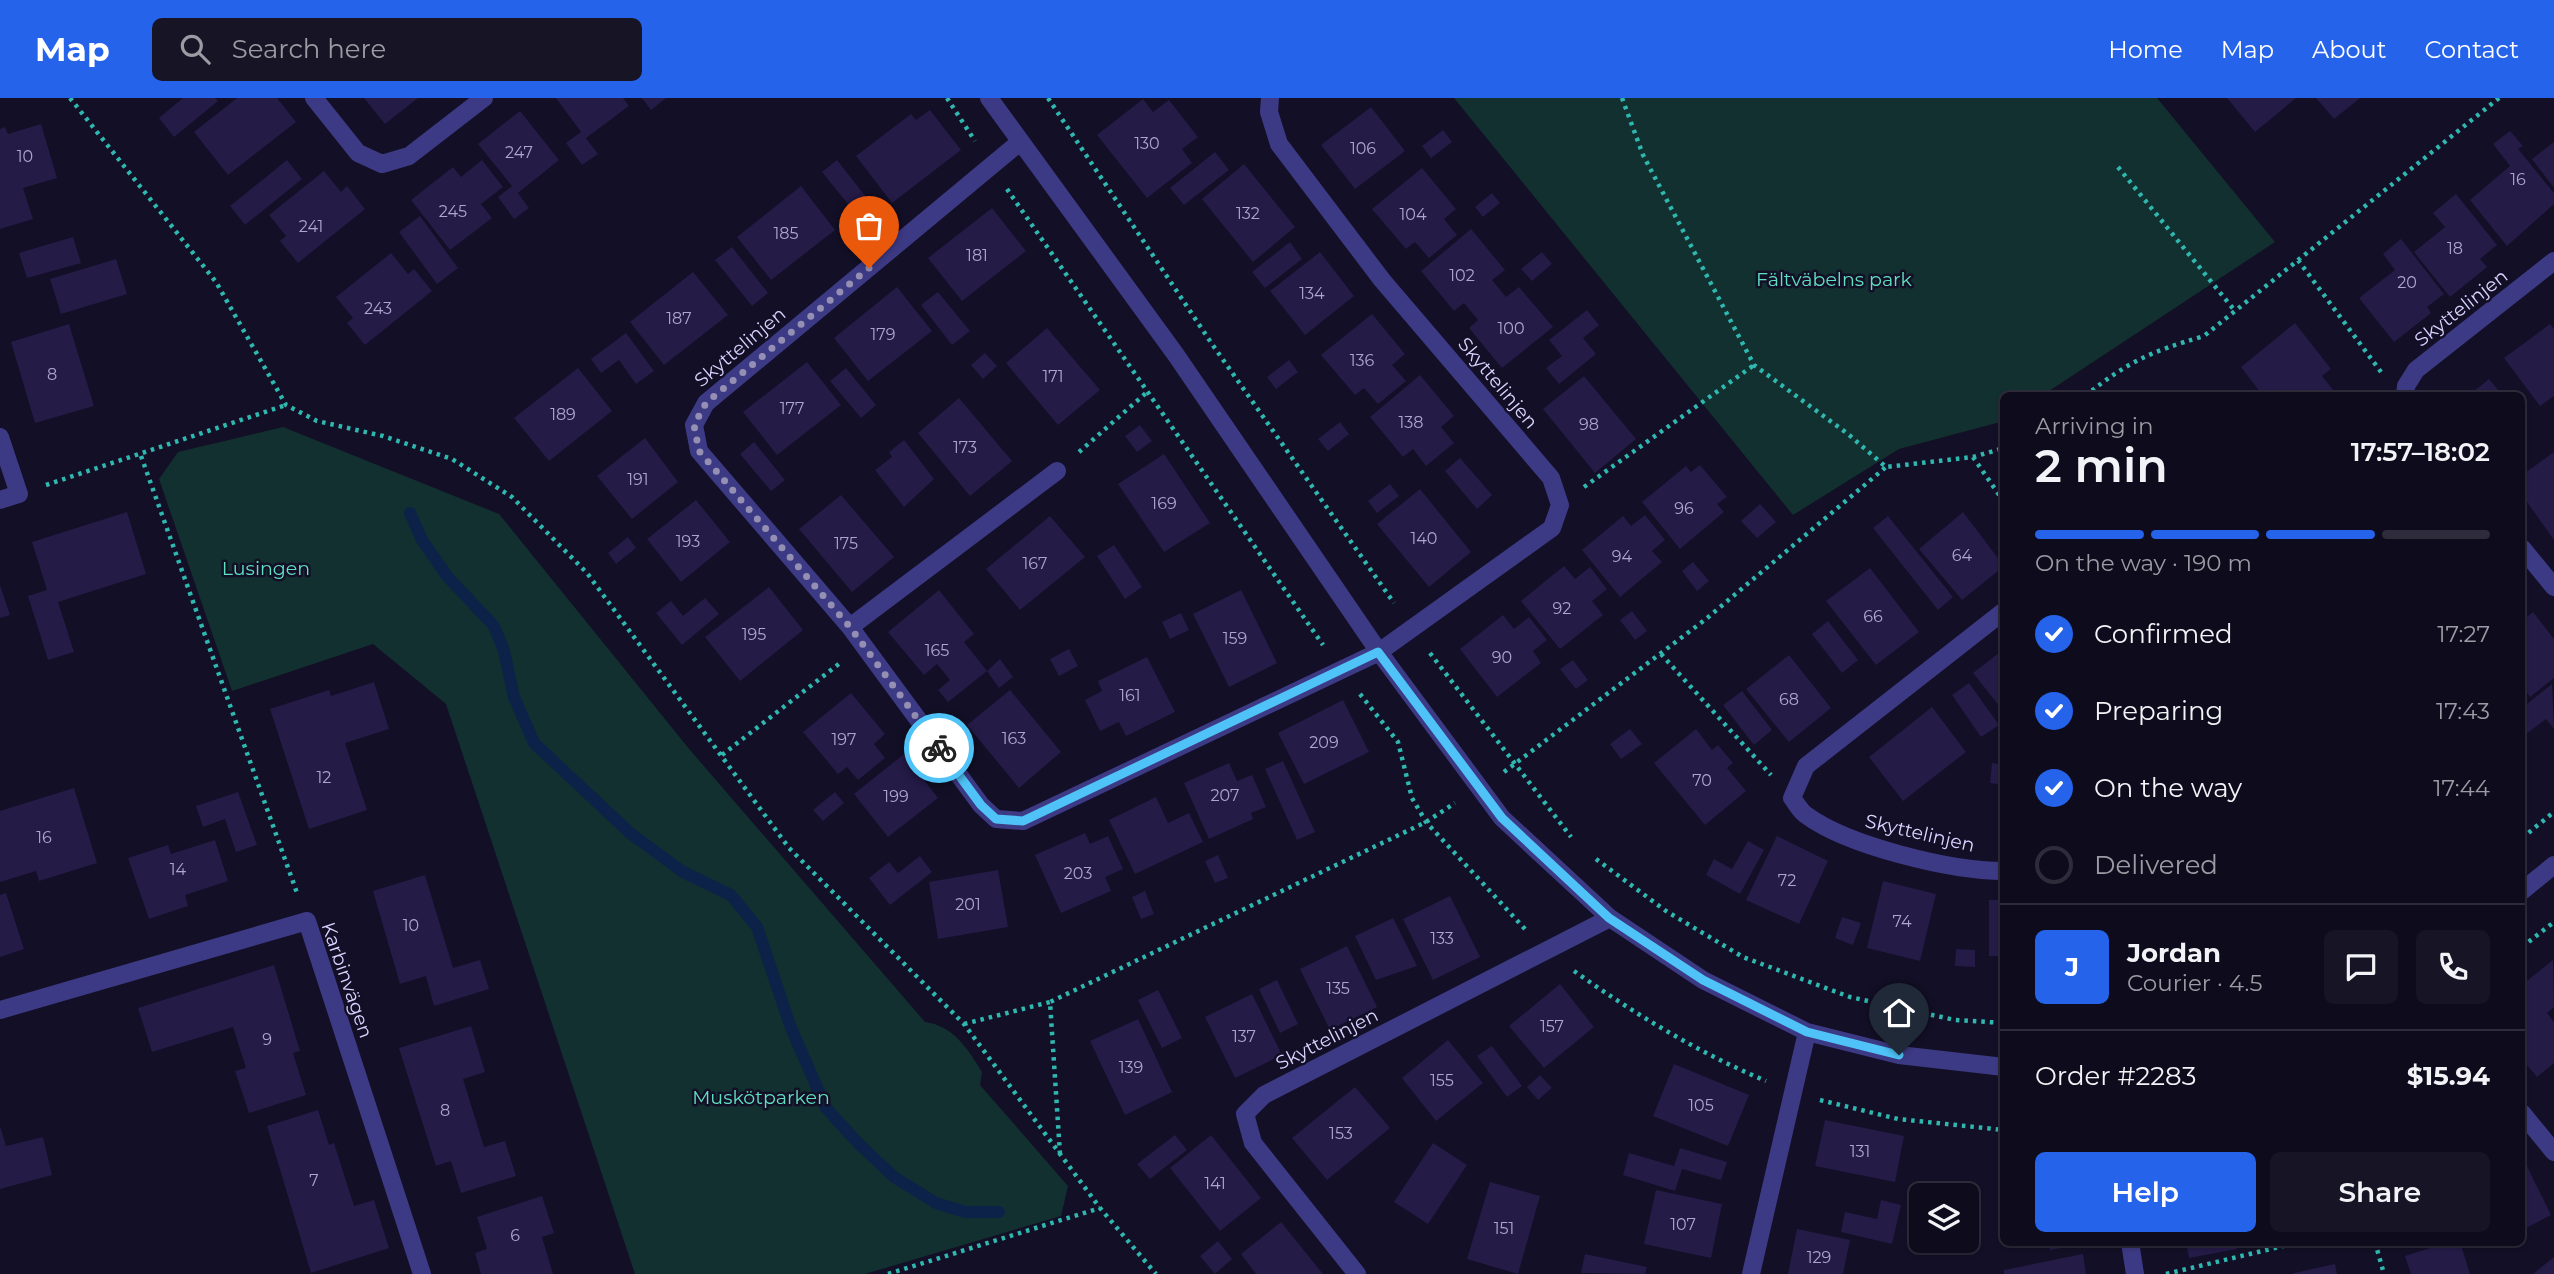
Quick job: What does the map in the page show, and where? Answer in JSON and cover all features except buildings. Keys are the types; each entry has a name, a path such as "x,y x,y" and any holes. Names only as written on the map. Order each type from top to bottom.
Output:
{"street":[{"path":"314,98 358,153 382,164 409,156 484,98"},
{"path":"989,98 1177,355 1378,652 1502,818 1609,918 1703,980 1807,1032 1899,1055 2000,1067"},
{"name":"Skyttelinjen","path":"1020,142 706,403 694,425 699,451 850,627 981,805 996,819 1023,821 1378,652 1552,528 1560,505 1551,478 1382,280 1279,145 1269,112 1270,98"},
{"name":"Skyttelinjen","path":"2405,392 2416,370 2554,261"},
{"path":"0,437 19,494 0,500"},
{"path":"850,627 1057,471"},
{"path":"2525,552 2554,587"},
{"path":"1792,798 1806,766 2000,614"},
{"name":"Skyttelinjen","path":"1792,798 1804,814 1851,839 1937,863 2000,871"},
{"path":"2525,889 2554,865"},
{"name":"Skyttelinjen","path":"1357,1274 1253,1143 1245,1114 1264,1095 1609,918"},
{"name":"Karbinvägen","path":"0,1010 307,921 422,1274"},
{"path":"1751,1274 1807,1032"},
{"path":"2525,1121 2554,1152"},
{"path":"2131,1246 2135,1274"}],"path":[{"path":"70,98 216,282 286,405 317,421 383,436 452,458 512,497 587,573 789,848 964,1024 1100,1208 1156,1274"},
{"path":"1048,98 1212,344 1411,628 1578,846"},
{"path":"1622,98 1643,155 1754,366 1848,434 1886,467"},
{"path":"2090,392 2119,369 2147,353 2204,336 2499,98"},
{"path":"2118,167 2235,311"},
{"path":"2298,260 2383,375"},
{"path":"1560,505 1754,366"},
{"path":"1057,471 1146,393"},
{"path":"19,494 141,456 286,405"},
{"path":"964,1024 1050,1002 1426,822 1516,764 1661,653 1886,467 1973,457 2000,449"},
{"path":"141,456 307,921"},
{"path":"1973,457 2000,496"},
{"path":"722,755 863,644"},
{"path":"1661,653 1792,798"},
{"path":"2525,836 2554,812"},
{"path":"1589,855 1666,911 1743,957 1850,997 1955,1020 2000,1023"},
{"path":"2525,945 2554,922"},
{"path":"1050,1002 1060,1155"},
{"path":"888,1274 1100,1208"},
{"path":"2166,1274 2283,1246"},
{"path":"2376,1246 2384,1274"}],"green space":[{"name":"Fältväbelns park","path":"1454,98 2157,98 2275,242 2048,392 2000,392 2000,422 1899,449 1793,515"},
{"name":"Muskötparken","path":"283,427 499,514 690,750 925,1022 944,1028 965,1047 982,1072 980,1085 1068,1186 1061,1216 865,1274 635,1274 446,704 373,644 232,691 159,479 178,452"}],"waterway":[{"path":"410,513 422,540 447,576 494,626 504,651 514,697 534,743 630,833 683,872 731,895 757,927 791,1028 826,1108 894,1177 936,1203 965,1212 999,1212"}],"way so far":[{"path":"869,268 706,403 694,425 699,451 850,627 939,748"}],"route":[{"path":"939,748 981,805 996,819 1023,821 1378,652 1502,818 1609,918 1703,980 1807,1032 1899,1055"}],"park label":[{"name":"Lusingen","path":"266,568"}]}
